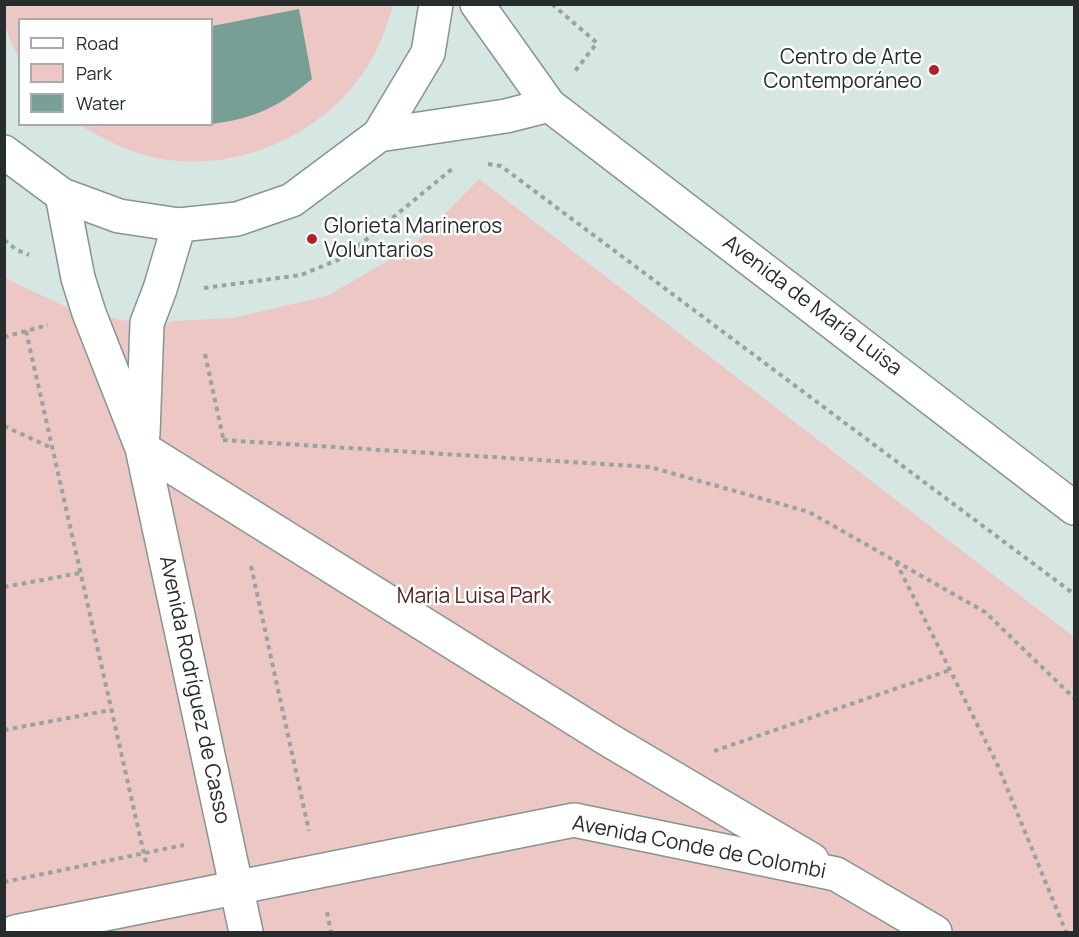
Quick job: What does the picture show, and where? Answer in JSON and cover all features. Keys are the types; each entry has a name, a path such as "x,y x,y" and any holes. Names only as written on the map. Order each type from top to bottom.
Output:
{"street":[{"path":"4,152 62,195 119,216 179,225 237,219 292,200 379,135 428,53 436,4"},
{"name":"Avenida de María Luisa","path":"477,4 549,105 1074,508"},
{"path":"379,135 506,116 549,105"},
{"path":"62,195 78,278 89,313 142,448 609,740 836,874"},
{"path":"142,448 147,322 160,290 179,225"},
{"name":"Avenida Rodríguez de Casso","path":"142,448 246,933"},
{"name":"Avenida Conde de Colombi","path":"15,933 574,820 836,874 935,933"}],"path":[{"path":"552,4 597,44 586,57"},
{"path":"478,162 501,166 1074,594"},
{"path":"160,290 211,288 301,275 345,257 451,169 460,166"},
{"path":"4,240 17,250 78,278"},
{"path":"26,331 156,904"},
{"path":"205,354 331,933"},
{"path":"4,426 52,448"},
{"path":"223,440 650,467 809,512 985,612 1074,698"},
{"path":"896,562 998,766 1066,933"},
{"path":"4,587 80,573"},
{"path":"660,770 950,669"},
{"path":"4,730 111,710"},
{"path":"4,882 226,836"}],"green space":[{"path":"4,5 393,5 382,37 367,67 347,93 324,115 297,133 268,147 237,157 205,161 173,160 141,154 117,145 81,126 213,126 213,18 18,18 18,56 5,25"},
{"name":"Maria Luisa Park","path":"479,179 1074,637 1074,932 5,932 5,278 66,307 120,320 164,324 173,321 233,318 327,296 412,247"}],"water":[{"path":"299,9 312,79 266,110 254,115 213,124 213,26"}],"place":[{"name":"Centro de Arte Contemporáneo","path":"934,70"},
{"name":"Glorieta Marineros Voluntarios","path":"312,239"}]}
